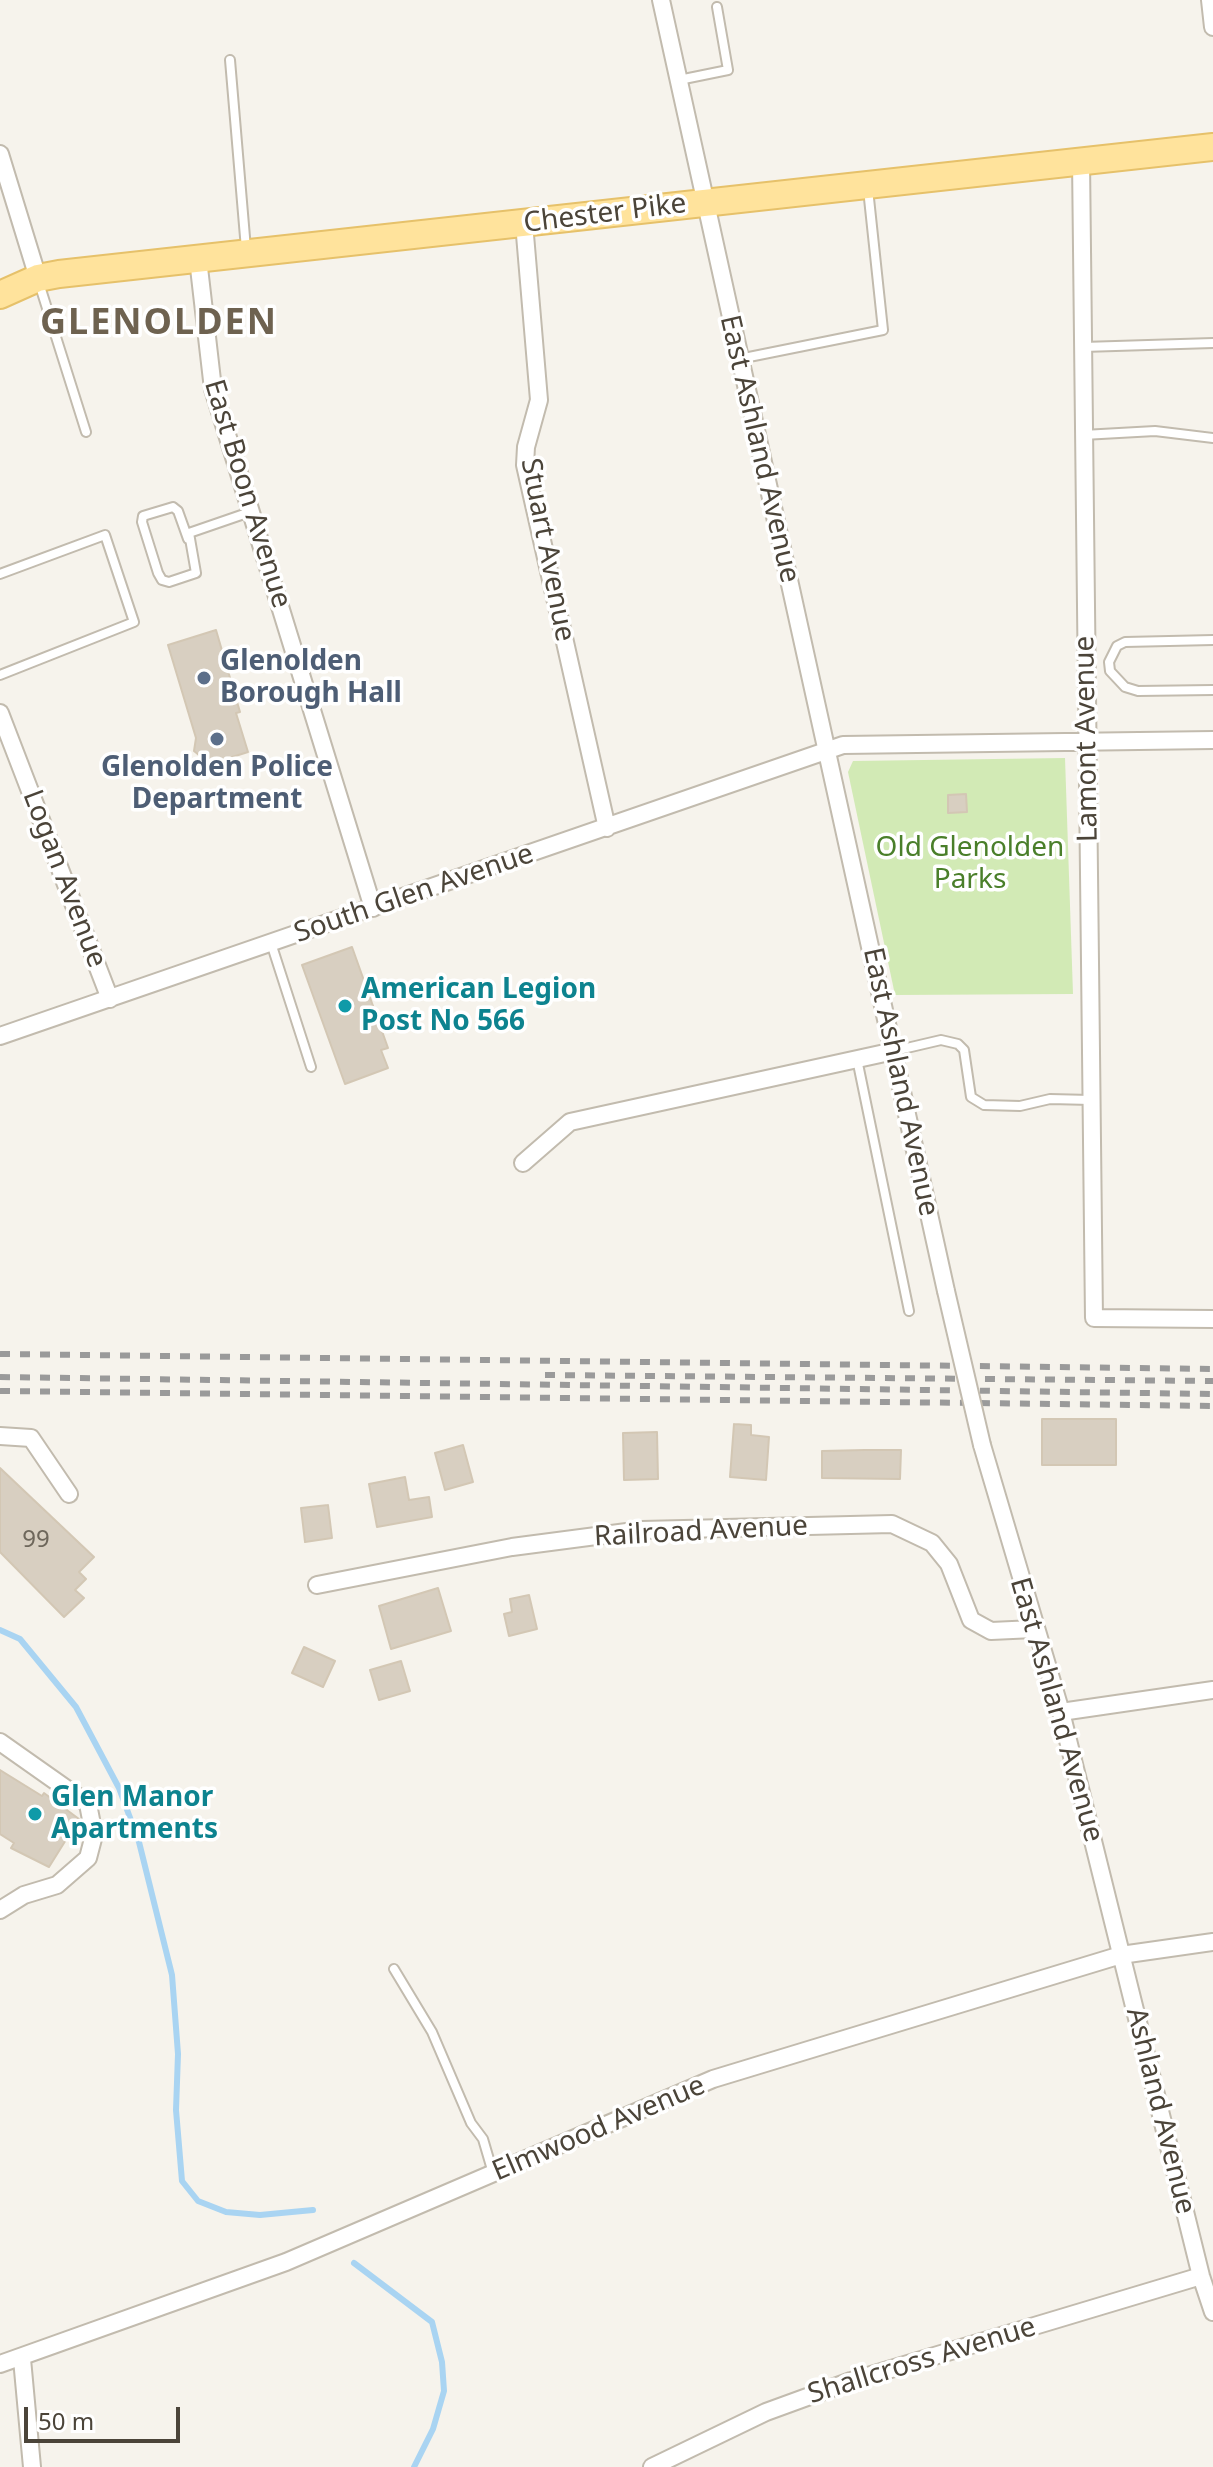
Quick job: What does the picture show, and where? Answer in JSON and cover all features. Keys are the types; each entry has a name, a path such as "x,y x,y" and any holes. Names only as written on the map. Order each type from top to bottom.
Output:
{"main road":[{"name":"Chester Pike","path":"0,295 38,278 1213,147"}],"street":[{"name":"East Ashland Avenue","path":"661,0 982,1445 1061,1712 1121,1955"},
{"path":"1210,0 1213,27"},
{"path":"0,154 38,278"},
{"name":"Lamont Avenue","path":"1081,160 1094,1318 1213,1319"},
{"name":"Stuart Avenue","path":"524,223 539,400 526,447 525,465 607,828"},
{"name":"East Boon Avenue","path":"198,259 213,389 373,908"},
{"name":"Logan Avenue","path":"0,713 110,999"},
{"name":"South Glen Avenue","path":"0,1036 827,750 858,743 1213,740"},
{"path":"523,1163 570,1122 894,1051"},
{"path":"0,1436 31,1438 69,1494"},
{"name":"Railroad Avenue","path":"317,1585 512,1547 642,1530 892,1524 932,1543 949,1564 971,1620 991,1631 1034,1629"},
{"path":"1061,1712 1213,1690"},
{"path":"0,1742 88,1804 94,1835 88,1858 57,1885 24,1895 0,1910"},
{"name":"Elmwood Avenue","path":"0,2364 22,2359 286,2262 713,2079 1121,1955 1213,1942"},
{"name":"Ashland Avenue","path":"1121,1955 1201,2276 1213,2312"},
{"name":"Shallcross Avenue","path":"652,2467 766,2412 851,2381 1201,2276"},
{"path":"22,2359 32,2467"}],"lane":[{"path":"679,80 728,70 717,7"},
{"path":"230,60 247,254"},
{"path":"739,359 883,330 868,184"},
{"path":"38,278 86,432"},
{"path":"1083,347 1213,343"},
{"path":"1083,435 1155,431 1213,438"},
{"path":"188,539 178,511 173,507 143,516 142,522 162,580 169,582 196,573 188,539 194,529 251,512"},
{"path":"0,574 105,535 134,622 0,675"},
{"path":"1213,640 1125,642 1117,646 1109,662 1116,680 1138,691 1213,690"},
{"path":"1086,661 1109,662"},
{"path":"271,943 311,1067"},
{"path":"894,1051 941,1040 958,1044 964,1050 971,1097 984,1105 1020,1106 1050,1099 1091,1100"},
{"path":"857,1059 909,1311"},
{"path":"394,1969 432,2032 471,2123 483,2139 493,2173"}],"green space":[{"name":"Old Glenolden Parks","path":"1065,758 1073,994 895,995 848,772 853,761"}],"building":[{"name":"Glenolden Borough Hall","path":"216,630 240,712 236,713 248,752 210,764 194,751 196,738 168,645"},
{"path":"966,794 967,812 948,813 948,795"},
{"name":"American Legion Post No 566","path":"352,947 388,1048 381,1050 388,1068 345,1084 302,965"},
{"path":"1042,1419 1116,1419 1116,1465 1042,1465"},
{"path":"734,1424 751,1425 751,1435 769,1437 766,1480 730,1477"},
{"path":"657,1432 658,1479 624,1480 623,1433"},
{"path":"463,1445 473,1482 445,1490 435,1453"},
{"path":"901,1450 900,1479 822,1478 822,1451"},
{"path":"0,1468 94,1557 79,1572 86,1579 75,1590 84,1598 64,1617 0,1552"},
{"path":"405,1477 409,1500 429,1497 432,1517 377,1527 369,1484"},
{"path":"328,1505 332,1538 305,1542 301,1508"},
{"path":"438,1588 451,1631 391,1649 379,1606"},
{"path":"529,1595 537,1629 509,1636 504,1614 512,1612 510,1599"},
{"path":"304,1647 335,1661 323,1687 292,1673"},
{"path":"401,1661 410,1691 379,1700 370,1670"},
{"name":"Glen Manor Apartments","path":"0,1770 42,1796 44,1793 79,1819 49,1867 11,1848 14,1843 0,1834"}],"waterway":[{"path":"0,1630 20,1639 76,1707 119,1788 139,1842 172,1975 178,2054 176,2110 182,2181 198,2201 226,2212 260,2215 313,2210"},
{"path":"354,2263 432,2322 442,2362 444,2391 433,2429 414,2467"}],"railway":[{"path":"0,1354 1213,1369"},
{"path":"545,1375 1213,1381"},
{"path":"0,1377 1213,1394"},
{"path":"0,1391 1213,1406"}],"place":[{"name":"Glenolden Borough Hall","path":"204,678"},
{"name":"Glenolden Police Department","path":"217,739"},
{"name":"American Legion Post No 566","path":"345,1006"},
{"name":"Glen Manor Apartments","path":"35,1814"}],"district":[{"name":"GLENOLDEN","path":"159,324"}]}
